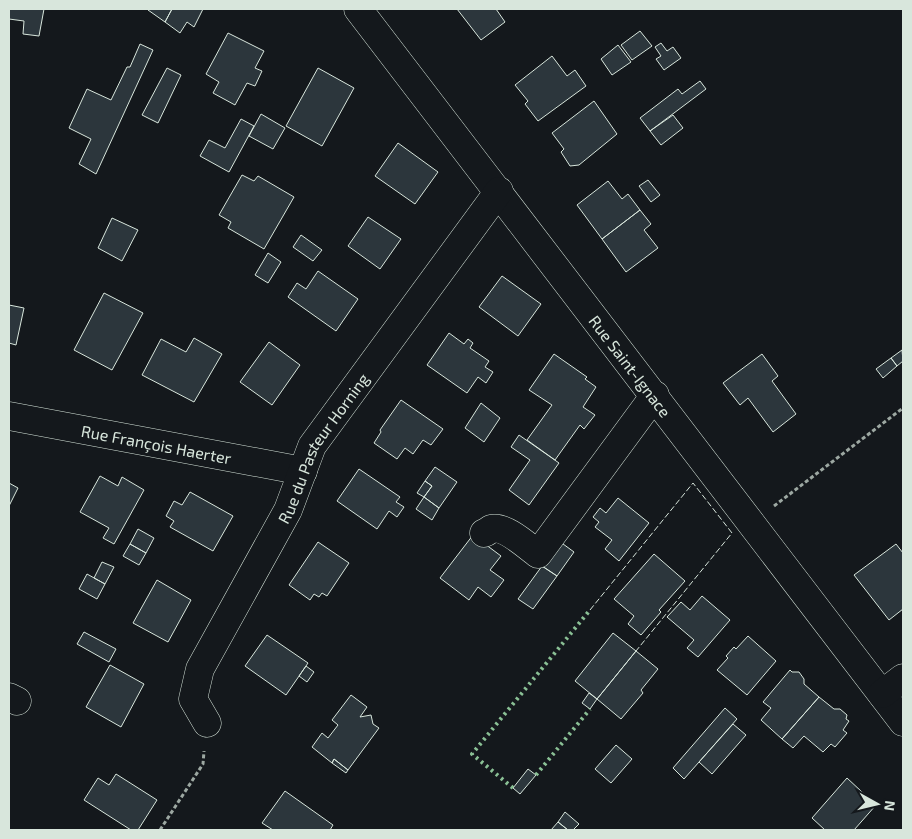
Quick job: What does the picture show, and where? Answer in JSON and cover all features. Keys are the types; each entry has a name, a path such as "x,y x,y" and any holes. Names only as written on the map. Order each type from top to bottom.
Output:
{"street":[{"name":"Rue Saint-Ignace","path":"358,9 903,722"},
{"name":"Rue du Pasteur Horning","path":"207,723 193,699 200,669 288,510 312,446 499,191"},
{"path":"484,534 492,529 500,530 513,535 538,554 654,395"},
{"name":"Rue François Haerter","path":"9,416 303,471"},
{"path":"882,694 903,678"}],"path":[{"path":"752,523 903,408"},
{"path":"160,830 202,764 207,723"}],"building":[{"path":"9,9 44,9 39,36 23,34 24,21 9,19"},
{"path":"148,9 172,9 165,22"},
{"path":"172,9 203,9 194,27 187,22 180,33 165,22"},
{"path":"457,9 496,9 505,22 481,40"},
{"path":"640,31 652,46 632,60 621,45"},
{"path":"228,33 264,51 255,68 262,71 255,86 247,83 235,105 213,93 219,82 206,74"},
{"path":"661,43 667,51 673,47 681,58 664,70 656,59 661,56 655,47"},
{"path":"140,44 153,50 96,174 79,164 91,139 69,128 87,89 111,100 127,67 130,67"},
{"path":"618,45 631,62 612,75 601,59"},
{"path":"552,56 567,76 575,70 586,86 538,121 525,104 528,101 515,85"},
{"path":"167,68 181,75 158,123 142,115"},
{"path":"318,68 354,88 322,146 286,126"},
{"path":"700,81 706,89 650,131 640,118 678,89 682,94"},
{"path":"594,101 617,134 579,165 570,166 561,152 564,149 552,133"},
{"path":"261,114 285,128 273,149 249,136"},
{"path":"673,115 683,128 661,145 650,131"},
{"path":"241,119 254,126 229,172 200,156 209,140 225,148"},
{"path":"398,143 438,172 415,204 375,176"},
{"path":"242,175 254,181 258,176 294,197 264,249 228,228 231,222 219,215"},
{"path":"648,180 660,195 651,202 639,186"},
{"path":"608,181 622,199 628,194 640,210 602,239 577,205"},
{"path":"640,210 651,224 644,230 658,248 626,272 602,239"},
{"path":"368,217 401,239 380,269 348,246"},
{"path":"112,218 138,230 122,261 98,248"},
{"path":"301,235 322,250 313,261 293,247"},
{"path":"268,253 281,262 268,283 255,275"},
{"path":"318,271 358,299 336,331 288,297 297,283 306,289"},
{"path":"502,276 541,304 518,336 479,307"},
{"path":"104,293 143,313 112,370 74,350"},
{"path":"9,305 24,308 16,345 9,343"},
{"path":"449,333 464,344 468,339 473,343 470,348 489,361 485,367 493,372 486,383 478,377 467,393 427,365"},
{"path":"194,338 222,354 194,402 142,375 161,339 186,352"},
{"path":"269,342 300,365 272,405 240,382"},
{"path":"902,350 903,361 897,366 891,358"},
{"path":"554,354 587,377 585,379 596,387 583,407 595,415 584,429 580,425 555,460 527,440 552,405 529,390"},
{"path":"762,354 778,376 772,381 796,414 773,432 748,398 740,405 723,383"},
{"path":"891,358 897,366 883,378 876,369"},
{"path":"401,400 443,429 431,445 423,440 413,454 405,448 397,459 374,443 381,432 380,430"},
{"path":"481,403 500,418 484,442 465,428"},
{"path":"519,435 559,463 529,505 509,490 530,460 511,447"},
{"path":"435,467 457,482 439,508 424,497 432,486 425,481"},
{"path":"359,469 400,497 396,502 404,507 397,517 389,511 377,529 337,501"},
{"path":"100,476 118,486 122,477 144,490 114,544 103,538 109,528 80,512"},
{"path":"425,481 432,486 424,497 417,493"},
{"path":"9,483 18,488 9,506"},
{"path":"190,492 233,516 213,551 170,527 174,521 166,516 174,501 182,505"},
{"path":"424,497 439,508 432,520 416,509"},
{"path":"618,498 649,523 619,561 605,549 612,540 595,527 599,522 593,517 600,508 606,513"},
{"path":"138,529 154,538 146,553 130,544"},
{"path":"473,535 501,556 490,570 504,580 491,597 478,587 469,600 440,578"},
{"path":"559,541 574,552 557,576 542,566"},
{"path":"318,542 349,563 327,596 322,593 319,597 314,594 310,600 289,585"},
{"path":"130,544 146,553 139,565 123,556"},
{"path":"896,544 903,553 903,609 889,620 854,575"},
{"path":"654,554 685,581 659,610 661,612 641,635 628,624 634,616 614,599"},
{"path":"102,562 114,567 105,584 94,578"},
{"path":"542,566 557,576 533,609 518,599"},
{"path":"87,574 105,584 97,599 79,589"},
{"path":"157,580 191,600 168,642 133,623"},
{"path":"702,596 730,620 698,657 687,648 694,640 667,617 681,602 690,610"},
{"path":"84,632 116,649 109,662 77,644"},
{"path":"613,633 636,651 597,699 575,681"},
{"path":"267,635 308,663 286,695 245,666"},
{"path":"748,636 776,661 747,695 717,670 728,658 726,656 734,647 736,649"},
{"path":"636,651 658,669 641,690 643,693 621,719 597,699"},
{"path":"110,665 144,684 121,727 86,707"},
{"path":"306,666 314,672 307,682 299,676"},
{"path":"790,670 792,672 799,672 804,679 804,684 819,697 782,739 761,720 771,708 763,702"},
{"path":"589,693 597,699 590,709 582,703"},
{"path":"351,695 367,707 360,717 371,715 373,724 379,728 348,770 334,759 332,763 312,747 322,733 328,738 338,725 332,720"},
{"path":"819,697 834,709 840,709 847,715 846,719 849,721 843,730 847,733 835,747 831,744 823,752 804,736 793,748 782,739"},
{"path":"725,708 737,719 684,779 673,768"},
{"path":"733,724 746,735 712,774 699,762"},
{"path":"616,745 632,759 611,783 595,769"},
{"path":"334,759 348,770 346,773 332,763"},
{"path":"528,769 536,775 520,794 513,788"},
{"path":"116,774 157,800 138,830 131,830 84,800 98,778 109,785"},
{"path":"847,778 876,805 854,830 825,830 812,818"},
{"path":"285,791 333,825 330,830 273,830 262,823"},
{"path":"565,812 579,824 573,830 568,830 558,822"},
{"path":"558,822 568,830 551,830"}],"hedge":[{"path":"513,788 472,754 590,610"},
{"path":"536,775 590,709"}],"fence":[{"path":"590,610 693,483 732,533 636,651"}]}
